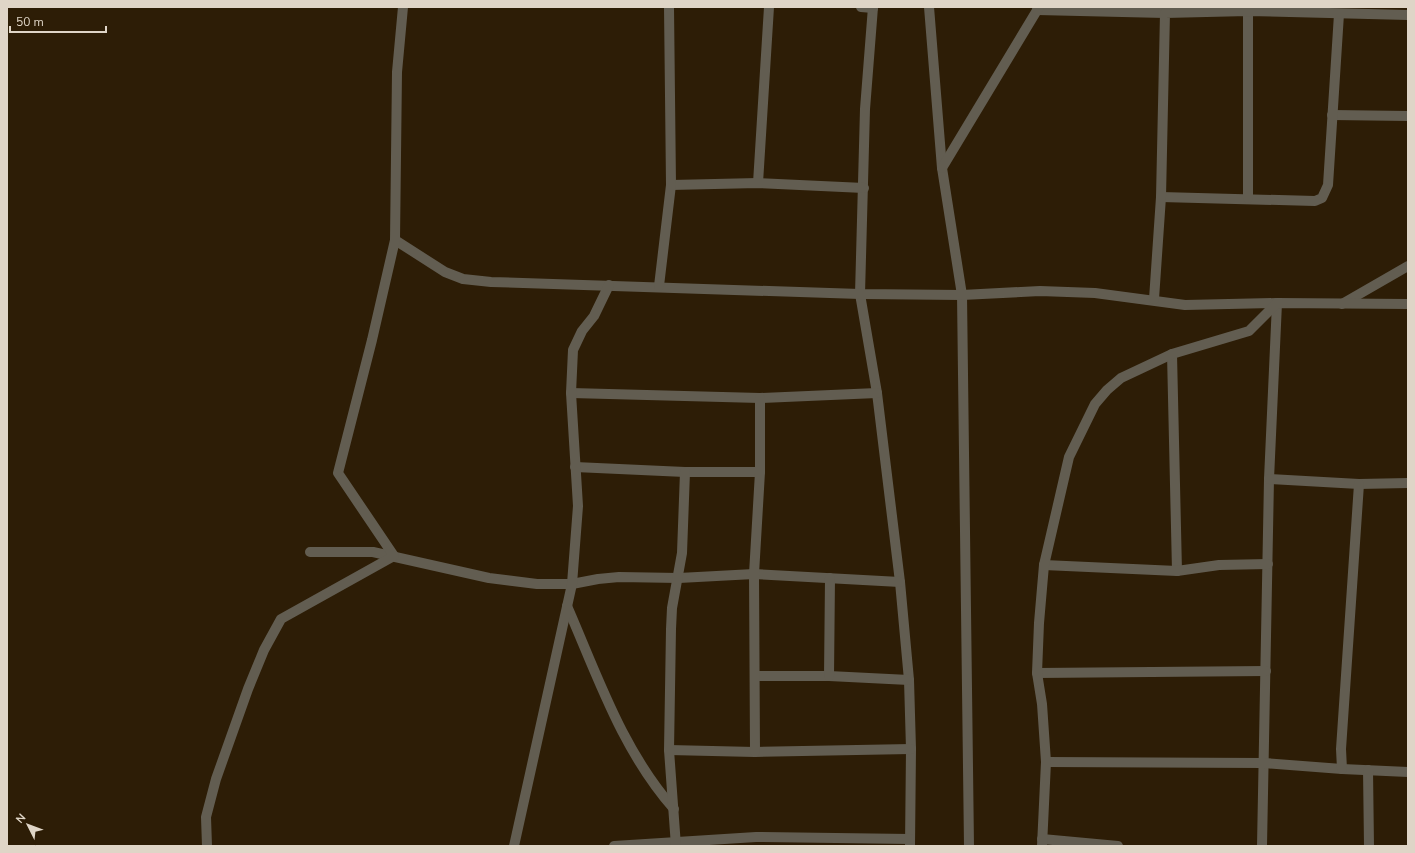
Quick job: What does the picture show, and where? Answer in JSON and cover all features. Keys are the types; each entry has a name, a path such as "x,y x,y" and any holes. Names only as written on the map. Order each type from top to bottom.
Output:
{"street":[{"path":"394,556 338,474 372,340 395,240 397,72 403,7"},
{"path":"659,286 671,185 669,7"},
{"path":"758,183 769,7"},
{"path":"614,846 756,842 910,842 911,749 909,680 900,582 877,393 860,294 865,109 873,7 861,7"},
{"path":"929,7 942,168 962,295 969,846"},
{"path":"942,168 1038,9 1293,10 1339,14 1408,15"},
{"path":"1154,299 1161,197 1165,10"},
{"path":"1248,11 1248,198"},
{"path":"1161,197 1248,198 1315,201 1322,198 1328,185 1339,14"},
{"path":"1332,115 1408,116"},
{"path":"671,185 758,183 864,188"},
{"path":"395,240 445,272 463,279 491,282 659,286 860,294 962,295 1040,291 1095,293 1154,299 1185,305 1277,303 1408,304"},
{"path":"1342,304 1408,266"},
{"path":"514,846 572,584 578,506 571,393 573,350 582,331 594,316 609,285"},
{"path":"1118,846 1042,842 1046,762 1042,704 1037,673 1044,565 1069,457 1095,404 1107,390 1122,378 1172,354 1249,331 1277,303"},
{"path":"1262,846 1269,479 1277,303"},
{"path":"1172,354 1177,571"},
{"path":"571,393 760,398 877,393"},
{"path":"756,752 754,574 760,472 760,398"},
{"path":"575,467 685,472 760,472"},
{"path":"676,844 669,750 671,629 672,608 679,578 682,553 685,472"},
{"path":"1269,479 1359,484 1408,483"},
{"path":"1342,769 1341,749 1359,484"},
{"path":"310,552 372,552 489,578 537,584 572,584 619,577 679,578 754,574 900,582"},
{"path":"207,846 206,817 216,779 248,688 264,650 281,619 394,556"},
{"path":"1044,565 1177,571 1219,565 1268,564"},
{"path":"829,676 830,578"},
{"path":"567,606 618,725 650,781 674,809"},
{"path":"1037,673 1266,671"},
{"path":"755,676 829,676 909,680"},
{"path":"669,750 756,752 911,749"},
{"path":"1046,762 1264,763 1408,772"},
{"path":"1368,770 1369,846"}]}
